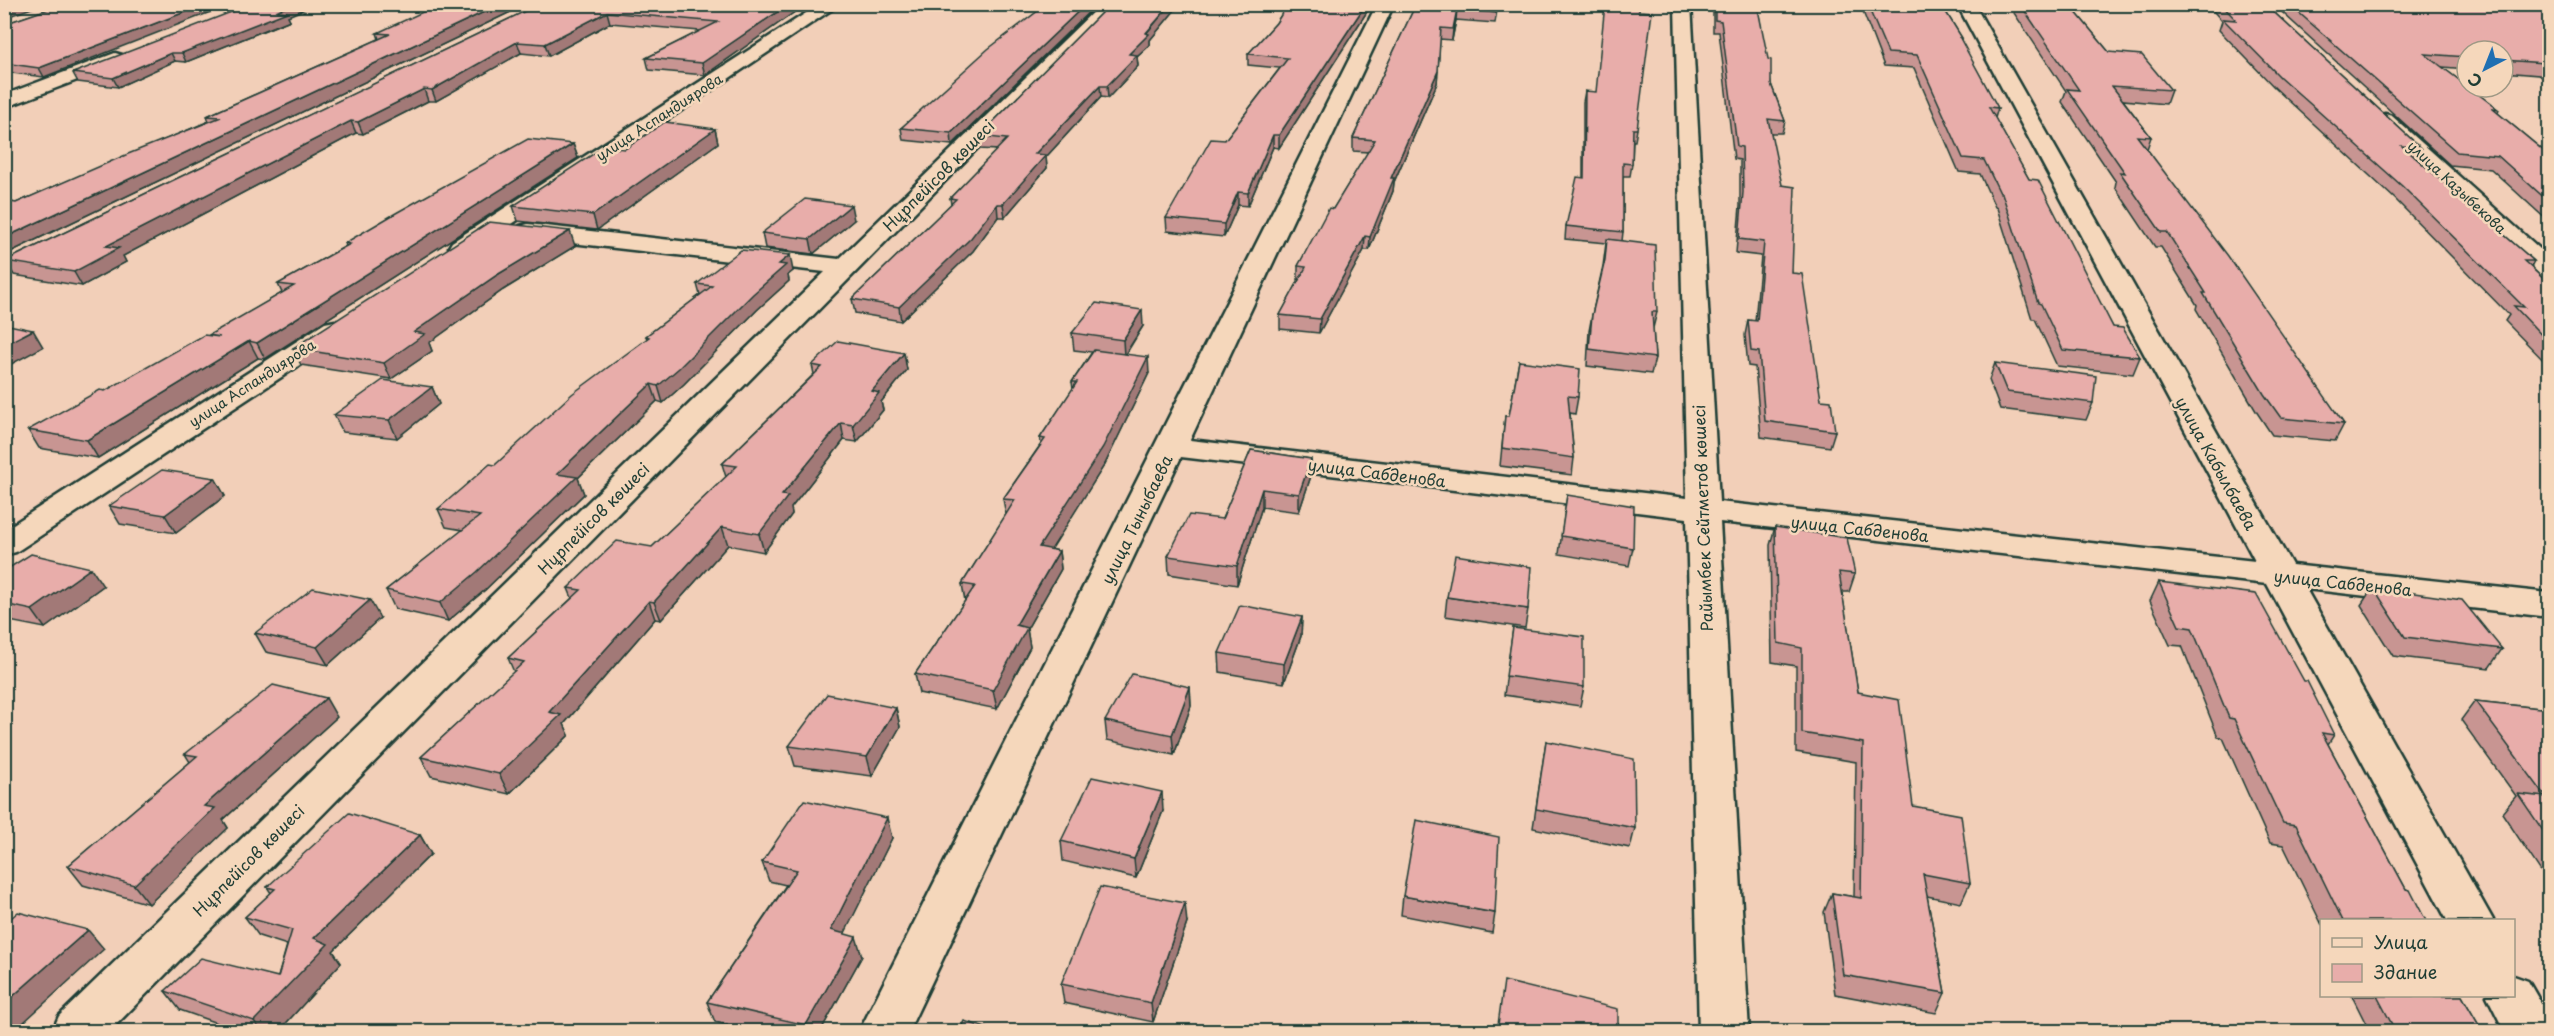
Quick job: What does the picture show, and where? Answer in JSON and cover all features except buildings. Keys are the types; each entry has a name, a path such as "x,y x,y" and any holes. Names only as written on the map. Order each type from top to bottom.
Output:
{"street":[{"name":"улица Аспандиярова","path":"441,260 832,4"},
{"name":"Нұрпейісов көшесі","path":"76,1032 1111,4"},
{"name":"улица Тыныбаева","path":"883,1032 1386,4"},
{"name":"Райымбек Сейтметов көшесі","path":"1683,4 1701,510 1724,1032"},
{"name":"улица Кабылбаева","path":"1965,4 2469,919"},
{"path":"4,102 135,51"},
{"name":"улица Казыбекова","path":"2366,103 2550,272"},
{"path":"491,227 845,267"},
{"name":"улица Аспандиярова","path":"4,545 352,318"},
{"name":"улица Сабденова","path":"1171,447 1701,510 2550,605"},
{"path":"2512,997 2531,1032"}]}
